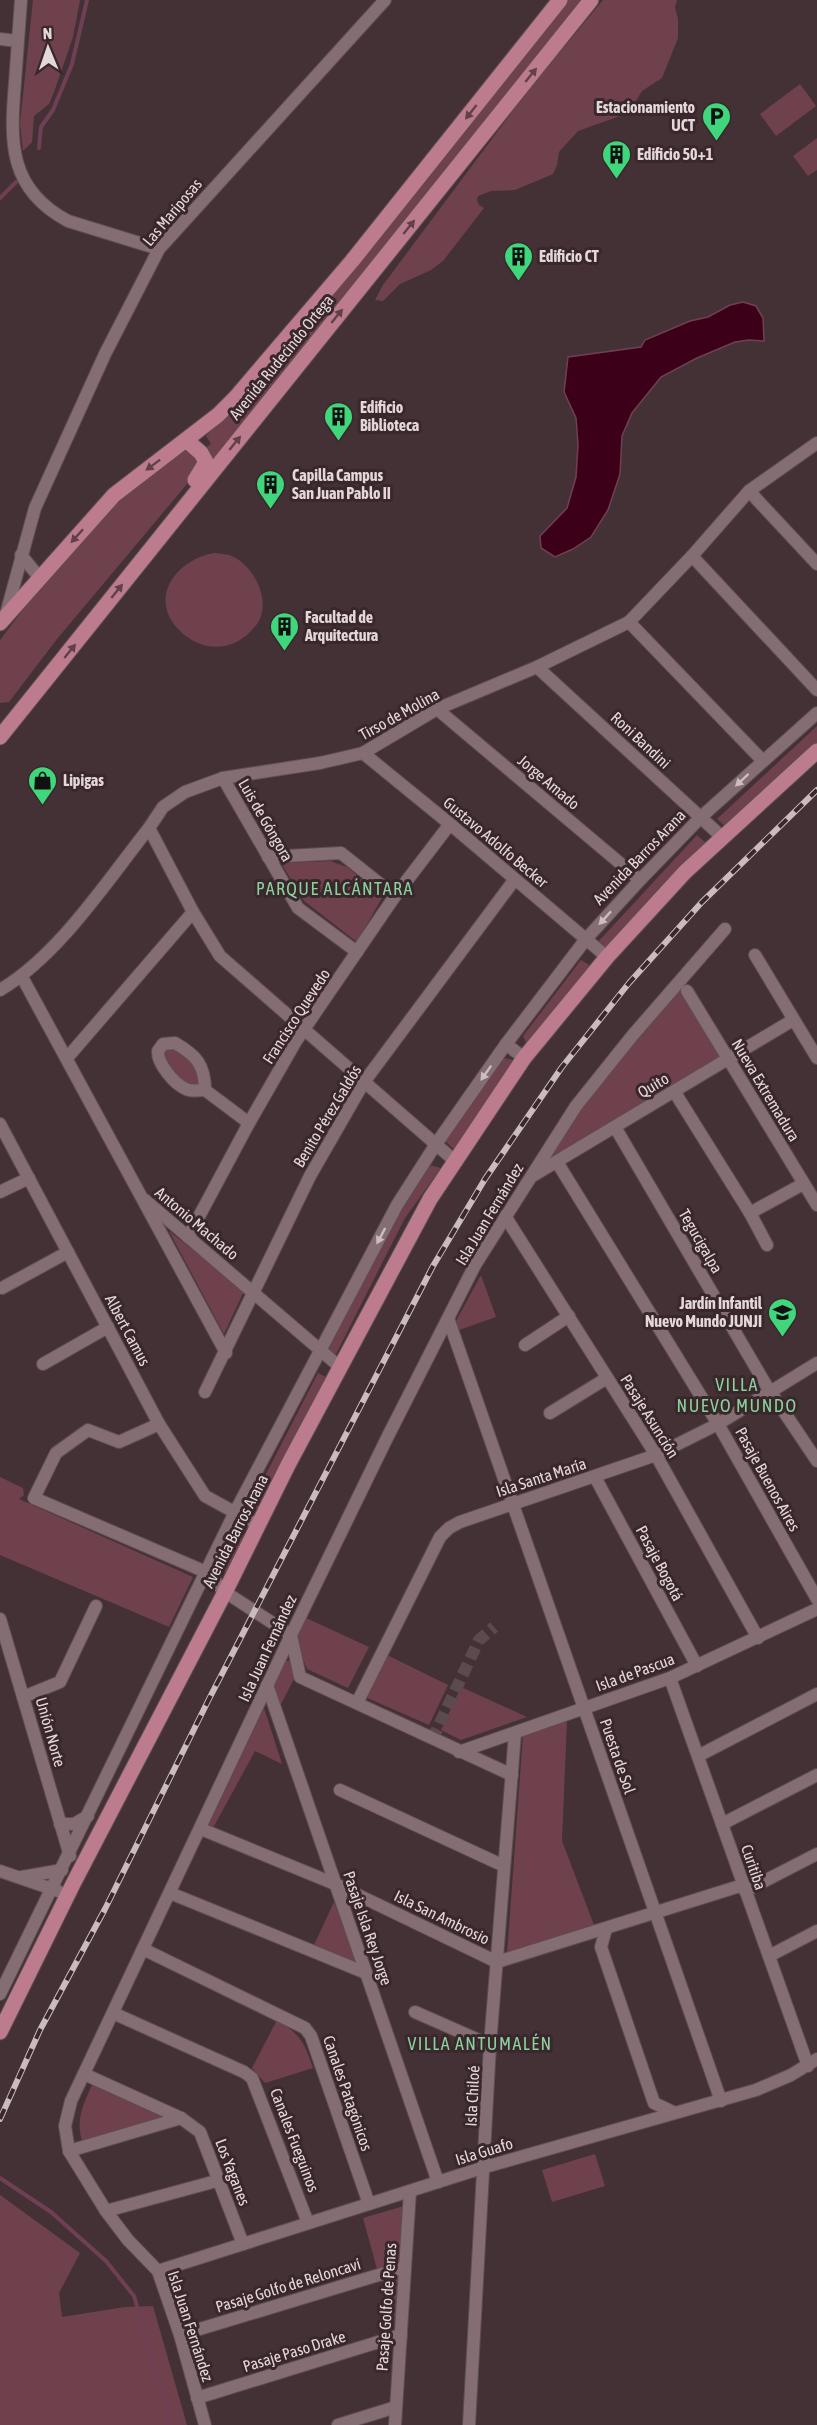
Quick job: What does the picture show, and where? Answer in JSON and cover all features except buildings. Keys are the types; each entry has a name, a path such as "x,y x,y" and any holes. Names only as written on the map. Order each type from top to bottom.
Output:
{"main road":[{"name":"Avenida Rudecindo Ortega","path":"3,619 114,495 218,415 236,397 300,323 560,0"},
{"name":"Avenida Rudecindo Ortega","path":"0,737 591,0"},
{"path":"186,440 201,453 206,462 188,489 186,505"},
{"path":"0,715 24,708"},
{"name":"Avenida Barros Arana","path":"0,2032 64,1889 88,1855 423,1210 524,1058 607,957 685,872 817,751"}],"street":[{"path":"21,0 12,141 17,165 28,188 46,207 68,221 159,249"},
{"name":"Las Mariposas","path":"3,619 17,578 28,527 40,498 105,354 159,249 385,0"},
{"path":"0,39 18,41"},
{"name":"Tirso de Molina","path":"0,990 22,977 51,950 149,828 163,807 185,792 223,778 363,753 437,709 537,667 629,622 692,556 749,491 817,442"},
{"path":"749,491 817,564"},
{"path":"21,555 39,577"},
{"path":"692,556 817,690"},
{"path":"629,622 763,761"},
{"name":"Roni Bandini","path":"537,667 722,837"},
{"name":"Jorge Amado","path":"437,709 640,880"},
{"name":"Avenida Barros Arana","path":"0,1994 64,1889 62,1870 236,1512 398,1205 436,1144 506,1044 586,939 701,818 817,713"},
{"name":"Gustavo Adolfo Becker","path":"363,753 607,957"},
{"name":"Luis de Góngora","path":"223,778 298,908 357,952"},
{"name":"Francisco Quevedo","path":"188,1238 249,1123 305,1028 395,896 450,824"},
{"path":"149,828 193,912 220,956 455,1161"},
{"path":"268,857 341,853 395,896"},
{"name":"Benito Pérez Galdós","path":"205,1392 226,1353 310,1176 364,1082 515,879"},
{"path":"67,1058 193,912"},
{"name":"Isla Juan Fernández","path":"205,2425 180,2335 158,2271 128,2240 106,2211 69,2151 65,2126 71,2102 291,1635 387,1438 476,1265 505,1216 580,1102 632,1036 725,929"},
{"path":"755,955 817,1058"},
{"name":"Antonio Machado","path":"22,977 139,1196 340,1367"},
{"name":"Nueva Extremadura","path":"687,991 817,1205"},
{"name":"Quito","path":"530,1178 793,1020"},
{"path":"506,1044 524,1058"},
{"path":"205,1090 249,1123"},
{"path":"674,1091 750,1213 767,1245"},
{"name":"Albert Camus","path":"0,1124 159,1424 205,1496 258,1525"},
{"name":"Tegucigalpa","path":"615,1127 770,1392 817,1461"},
{"name":"Pasaje Buenos Aires","path":"557,1162 718,1424 817,1599"},
{"path":"0,1192 29,1178"},
{"path":"750,1213 803,1184"},
{"path":"139,1196 226,1353"},
{"name":"Pasaje Asunción","path":"505,1216 656,1455 758,1638"},
{"path":"2,1288 68,1252"},
{"path":"525,1346 569,1317"},
{"name":"Puesta de Sol","path":"449,1321 721,2101"},
{"path":"44,1364 108,1327"},
{"name":"Isla Santa María","path":"357,1703 440,1537 454,1524 656,1455 718,1424 817,1363"},
{"path":"550,1413 608,1378"},
{"path":"159,1424 119,1442 88,1430 56,1452 34,1498 206,1572 225,1592 291,1635 300,1677 512,1775"},
{"name":"Pasaje Bogotá","path":"595,1477 697,1666"},
{"path":"23,1697 60,1682 96,1606"},
{"name":"Isla de Pascua","path":"459,1752 670,1678 817,1609"},
{"name":"Unión Norte","path":"0,1619 70,1854 64,1889"},
{"name":"Curitiba","path":"670,1678 769,1956 812,2063"},
{"name":"Pasaje Isla Rey Jorge","path":"267,1685 438,2182"},
{"path":"698,1756 817,1694"},
{"name":"Isla Chiloé","path":"469,2425 490,2045 515,1732"},
{"path":"722,1824 817,1774"},
{"path":"340,1790 504,1866"},
{"path":"60,1824 79,1823 88,1816"},
{"name":"Isla San Ambrosio","path":"201,1829 335,1884 497,1962 744,1888 817,1854"},
{"path":"70,1854 88,1855"},
{"path":"17,1878 62,1870"},
{"path":"0,1871 17,1878 64,1889"},
{"path":"170,1893 366,1973"},
{"path":"606,1929 601,1947 654,2103 673,2112"},
{"path":"769,1956 817,1930"},
{"name":"Canales Patagónicos","path":"143,1949 306,2028 311,2036 369,2204"},
{"path":"415,2012 490,2045"},
{"name":"Canales Fueguinos","path":"113,2013 244,2072 252,2078 308,2223"},
{"name":"Isla Guafo","path":"158,2271 485,2167 673,2112 721,2101 774,2083 812,2063"},
{"name":"Los Yaganes","path":"84,2074 181,2118 200,2132 243,2244"},
{"path":"69,2151 181,2118"},
{"path":"106,2211 220,2180"},
{"name":"Pasaje Golfo de Penas","path":"395,2425 410,2191"},
{"name":"Pasaje Golfo de Reloncaví","path":"180,2335 405,2267"},
{"name":"Pasaje Paso Drake","path":"197,2398 401,2335"},
{"path":"338,2425 396,2407"}],"shaded area":[{"path":"33,0 80,0 73,37 54,92 49,104 34,116 32,142 23,151 20,123"},
{"path":"568,0 583,0 213,460 207,447 211,444 206,436 295,342 470,126"},
{"path":"603,0 677,0 675,7 678,19 678,38 662,78 642,91 632,107 620,116 578,131 559,152 553,174 515,190 491,191 478,196 479,205 484,208 443,261 431,270 400,284 383,301 375,300 383,285 530,88"},
{"path":"800,84 816,106 776,136 760,114"},
{"path":"817,138 817,170 808,176 793,156"},
{"path":"743,302 756,306 763,318 764,341 735,342 661,377 632,413 622,436 620,474 608,510 591,537 555,557 541,548 540,536 567,508 576,477 578,445 576,418 564,392 568,357 641,347 645,340 690,321 708,317 730,305"},
{"path":"186,449 192,451 200,466 187,484 57,639 9,702 0,703 0,640 32,598 104,516 122,498"},
{"path":"215,553 229,555 246,566 258,584 263,605 257,624 249,634 239,641 219,647 198,643 187,637 169,616 166,604 171,580 179,571 202,556"},
{"path":"817,726 817,744 727,828 717,819"},
{"path":"697,835 707,844 606,948 597,943"},
{"name":"PARQUE ALCÁNTARA","path":"330,861 347,867 383,896 357,942 304,901 281,863"},
{"path":"581,960 591,966 528,1047 523,1036"},
{"path":"679,990 720,1058 549,1161 573,1115 589,1093 624,1050"},
{"path":"174,1048 198,1068 200,1085 194,1085 175,1075 165,1057 165,1050"},
{"path":"502,1058 514,1060 454,1149 445,1141"},
{"path":"429,1165 441,1168 405,1218 336,1354 327,1349 392,1224"},
{"path":"169,1231 244,1291 224,1334"},
{"path":"481,1275 496,1317 459,1330 456,1321"},
{"path":"318,1373 326,1377 258,1510 250,1505"},
{"path":"0,1477 23,1488 24,1495 19,1499 193,1577 169,1627 0,1555"},
{"path":"237,1533 245,1535 226,1573 219,1565"},
{"path":"304,1617 369,1647 348,1688 307,1669 294,1636"},
{"path":"387,1655 448,1685 429,1725 365,1697"},
{"path":"285,1661 290,1661 297,1673 278,1710 272,1684"},
{"path":"461,1687 527,1717 461,1740 441,1730"},
{"path":"264,1708 282,1764 255,1751 213,1828 208,1827"},
{"path":"567,1721 562,1841 594,1925 507,1955 523,1735"},
{"path":"334,1902 356,1959 353,1963 314,1945"},
{"path":"277,2020 301,2040 313,2068 265,2083 252,2068"},
{"path":"95,2083 164,2112 164,2117 83,2143 80,2127 81,2113 92,2085"},
{"path":"595,2154 605,2186 552,2202 542,2170"},
{"path":"0,2195 80,2253 59,2293 62,2317 125,2307 153,2306 187,2425 0,2425"},
{"path":"404,2206 400,2262 377,2269 363,2218"},
{"path":"401,2275 397,2329 381,2278"}],"waterway":[{"path":"39,148 41,127 53,110 72,64 87,0"},
{"path":"0,198 16,182"},
{"path":"0,2178 51,2212 106,2261 134,2296 171,2425"}],"tunnel":[{"path":"432,1740 479,1640 494,1627"}],"railway":[{"path":"0,2119 40,2030 105,1909 209,1699 433,1266 485,1179 562,1067 629,983 702,902 817,790"}],"place":[{"name":"Estacionamiento UCT","path":"716,142"},
{"name":"Edificio 50+1","path":"616,180"},
{"name":"Edificio CT","path":"518,282"},
{"name":"Edificio Biblioteca","path":"339,442"},
{"name":"Capilla Campus San Juan Pablo II","path":"271,510"},
{"name":"Facultad de Arquitectura","path":"284,652"},
{"name":"Lipigas","path":"42,806"},
{"name":"Jardín Infantil Nuevo Mundo JUNJI","path":"783,1338"}],"district":[{"name":"PARQUE ALCÁNTARA","path":"335,888"},
{"name":"VILLA NUEVO MUNDO","path":"737,1394"},
{"name":"VILLA ANTUMALÉN","path":"480,2043"}]}
